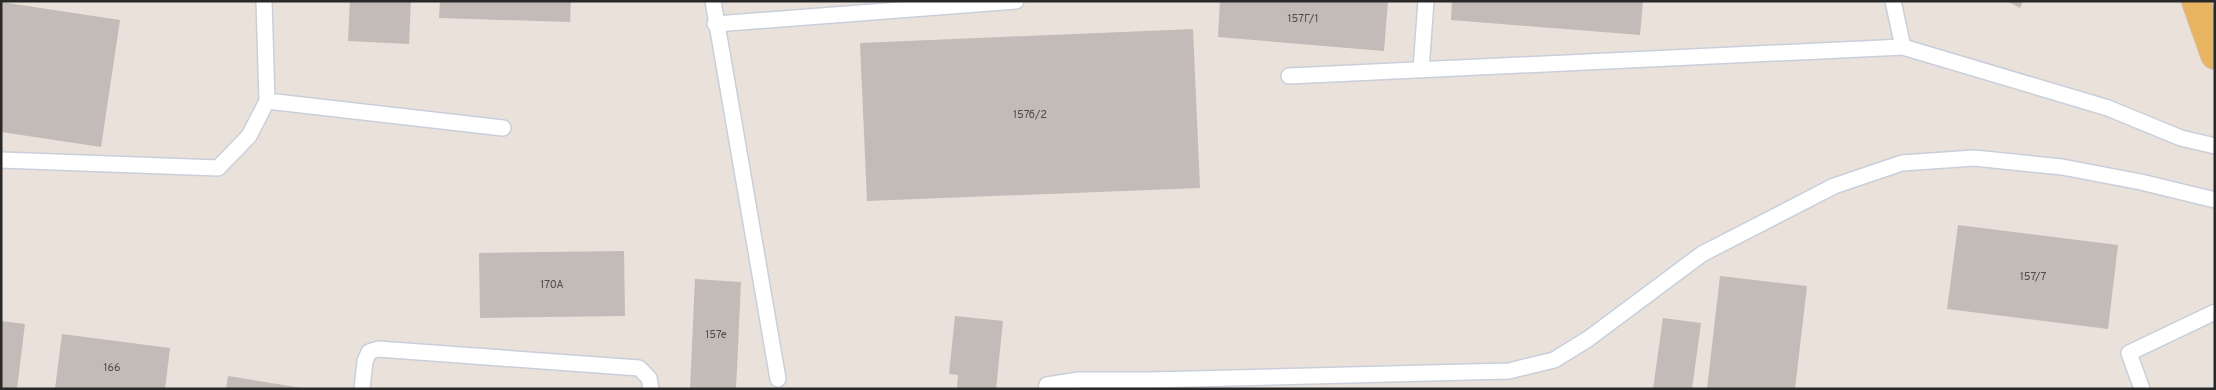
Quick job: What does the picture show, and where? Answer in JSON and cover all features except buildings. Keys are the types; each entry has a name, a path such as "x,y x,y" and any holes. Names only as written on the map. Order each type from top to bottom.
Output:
{"main road":[{"path":"2196,1 2215,55"},
{"path":"2214,1 2215,11"}],"lane":[{"path":"1,160 218,168 249,136 267,101 264,1"},
{"path":"712,1 778,379"},
{"path":"716,24 1016,1"},
{"path":"1421,69 1426,1"},
{"path":"1893,1 1903,47"},
{"path":"1289,76 1903,47 2108,108 2181,138 2215,146"},
{"path":"267,101 503,128"},
{"path":"1046,389 1048,385 1079,380 1509,371 1554,360 1588,339 1702,254 1834,186 1902,163 1974,158 2062,167 2141,182 2215,200"},
{"path":"2142,389 2129,353 2215,312"},
{"path":"362,389 365,360 369,352 378,349 638,368 649,378 652,389"}]}
